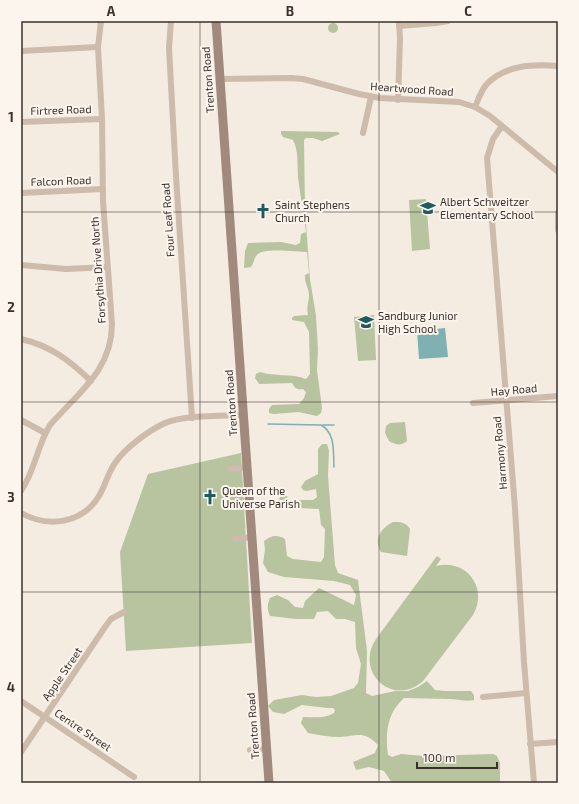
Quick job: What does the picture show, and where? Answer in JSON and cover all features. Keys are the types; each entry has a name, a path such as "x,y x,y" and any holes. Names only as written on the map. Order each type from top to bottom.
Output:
{"main road":[{"name":"Trenton Road","path":"216,21 269,783"}],"street":[{"name":"Forsythia Drive North","path":"21,491 32,471 45,433 50,425 102,366 111,341 112,324 103,190 102,119 98,47 101,21"},
{"name":"Four Leaf Road","path":"171,21 170,48 176,176 192,418"},
{"path":"398,100 399,24 436,24 448,21"},
{"path":"21,51 98,47"},
{"path":"474,107 486,86 493,78 504,72 531,66 558,66"},
{"name":"Heartwood Road","path":"220,79 291,78 311,81 371,97 398,100 459,102 474,107 490,116 558,172"},
{"path":"363,133 371,97"},
{"name":"Firtree Road","path":"21,122 102,119"},
{"name":"Harmony Road","path":"502,126 493,139 487,158 515,515 526,693 534,783"},
{"name":"Falcon Road","path":"21,193 103,190"},
{"path":"558,213 558,230"},
{"path":"21,265 66,269 108,267"},
{"path":"21,339 34,342 54,350 70,361 91,380"},
{"name":"Hay Road","path":"473,403 558,396"},
{"path":"21,513 46,522 62,521 76,517 88,509 96,501 114,464 122,454 130,446 165,423 192,418 243,415"},
{"path":"21,420 45,433"},
{"path":"230,469 247,467"},
{"path":"235,539 252,537"},
{"name":"Apple Street","path":"21,752 105,627 111,619 124,612"},
{"path":"483,697 526,693"},
{"name":"Centre Street","path":"21,701 134,777"},
{"path":"530,744 558,742"},
{"path":"250,750 267,749"}],"green space":[{"path":"331,23 335,23 337,24 337,32 331,33 328,30 328,26"},
{"path":"281,131 338,132 340,134 322,141 313,138 306,138 304,140 305,209 310,279 316,316 318,349 317,370 322,408 321,413 317,416 299,412 269,413 269,409 272,405 299,404 304,398 306,392 303,389 296,388 292,383 259,384 255,378 256,374 260,372 295,376 306,379 310,374 309,332 304,322 292,320 294,316 308,315 307,309 309,292 305,278 305,275 309,273 307,252 280,250 266,251 257,255 251,267 244,268 245,251 248,243 281,242 296,245 300,243 301,234 306,232 295,144 293,140 283,137"},
{"path":"426,199 430,249 412,251 409,200"},
{"path":"374,315 376,360 358,361 354,317"},
{"path":"405,422 407,441 403,444 398,444 389,441 385,433 386,426 390,423"},
{"path":"322,444 327,444 329,451 328,476 335,565 338,573 358,580 367,651 366,693 372,696 395,691 408,691 427,681 435,690 471,691 474,695 474,700 468,701 452,699 404,698 394,710 388,724 388,755 392,757 401,754 424,756 493,754 497,756 500,763 500,783 392,783 384,771 369,767 356,770 353,762 375,753 378,745 373,740 360,735 332,737 308,733 301,723 303,717 330,715 334,713 335,710 333,708 302,705 284,714 273,712 268,706 274,700 302,695 316,697 331,696 354,688 358,683 361,664 356,648 355,622 345,619 336,619 328,611 317,612 314,619 296,619 270,616 268,609 270,598 277,595 288,600 295,607 303,608 305,601 319,588 354,605 356,595 350,585 334,581 284,577 268,572 263,563 265,550 264,541 274,536 279,536 285,539 287,556 293,559 321,562 324,557 325,529 321,525 319,509 280,507 279,505 280,498 283,494 287,496 288,500 313,500 317,497 316,489 306,491 301,487 305,481 318,474 318,449"},
{"path":"241,453 252,643 126,651 120,552 148,474"},
{"path":"393,522 405,524 410,529 407,556 381,552 378,538 385,527"},
{"path":"437,556 441,559 436,566 457,566 472,577 478,595 477,605 473,615 423,681 411,688 400,690 389,688 380,682 373,674 370,663 370,651 376,639"}],"water":[{"path":"445,328 448,357 419,359 417,331"}],"waterway":[{"path":"268,424 321,425 329,433 333,444 334,467"},
{"path":"323,425 334,425"}],"place":[{"name":"Albert Schweitzer Elementary School","path":"428,208"},
{"name":"Saint Stephens Church","path":"263,211"},
{"name":"Sandburg Junior High School","path":"366,322"},
{"name":"Queen of the Universe Parish","path":"210,497"}]}
